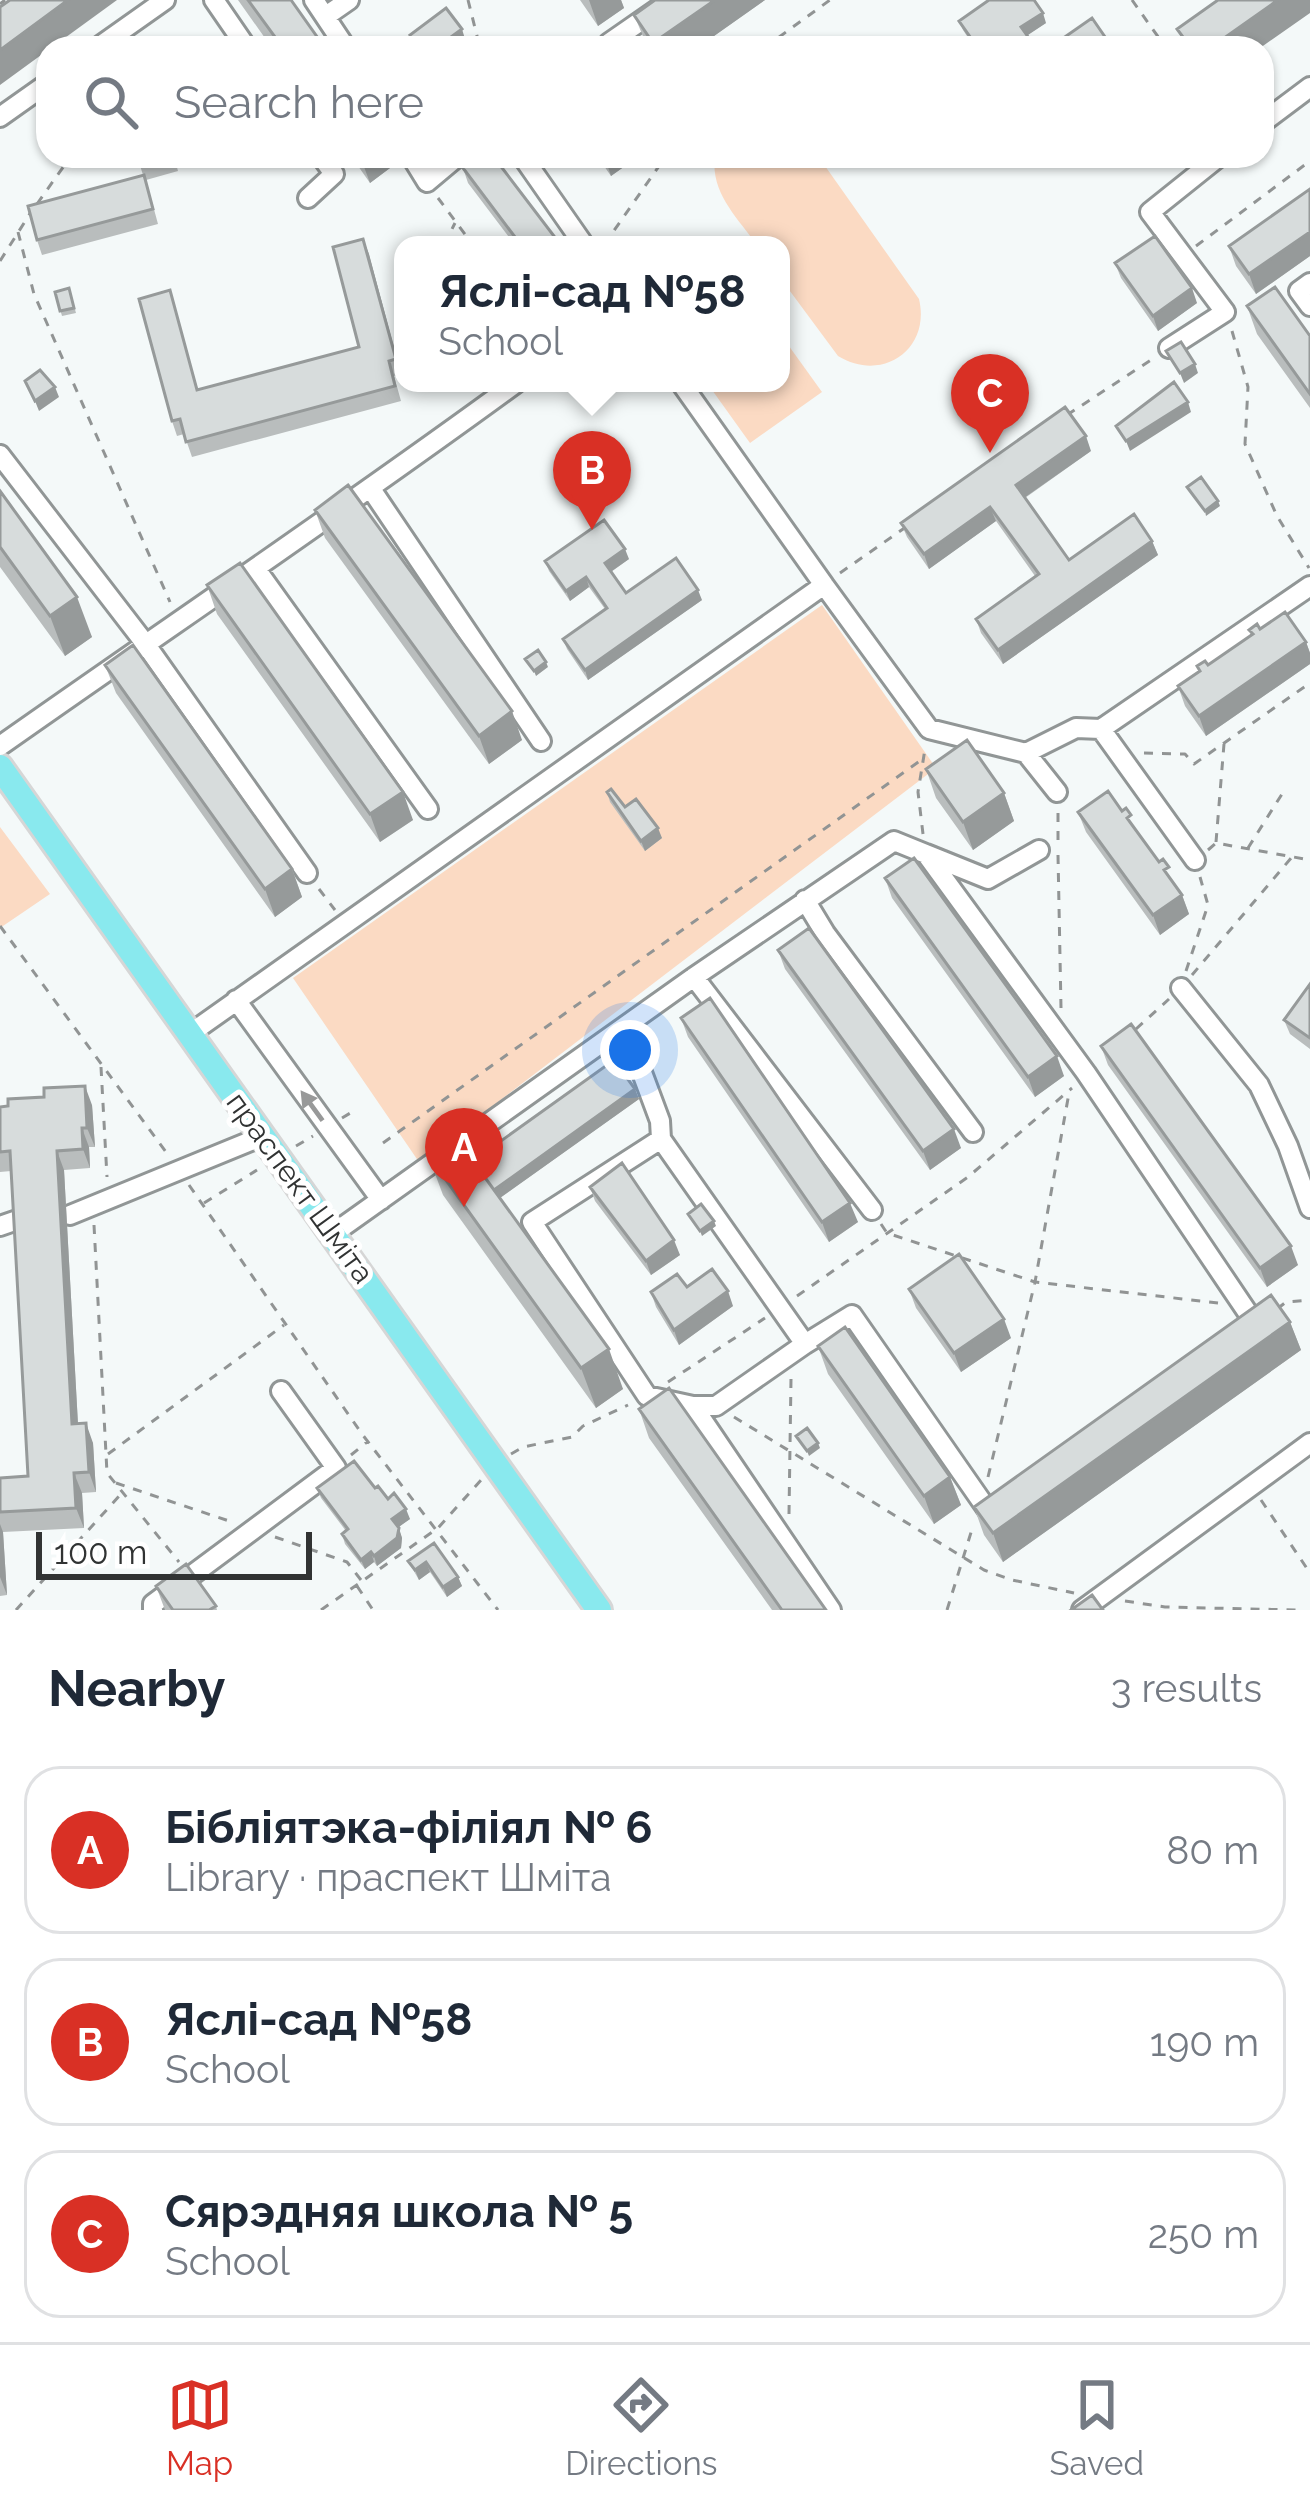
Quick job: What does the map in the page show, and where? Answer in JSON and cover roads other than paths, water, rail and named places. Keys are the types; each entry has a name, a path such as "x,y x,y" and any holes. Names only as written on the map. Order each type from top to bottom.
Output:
{"main road":[{"name":"праспект Шміта","path":"0,766 599,1610"}],"lane":[{"path":"128,36 165,0"},
{"path":"214,0 239,36"},
{"path":"338,36 320,8 349,0"},
{"path":"620,36 659,3"},
{"path":"1274,115 1310,87"},
{"path":"0,117 36,92"},
{"path":"308,198 334,175 329,168"},
{"path":"418,168 427,182 444,168"},
{"path":"531,168 578,236"},
{"path":"1169,348 1225,311 1150,212 1205,168"},
{"path":"1310,283 1299,291 1310,306"},
{"path":"0,746 504,392"},
{"path":"687,392 929,729 1026,753 1057,792"},
{"path":"0,455 144,642 308,873"},
{"path":"371,489 541,741"},
{"path":"256,569 428,809"},
{"path":"190,1033 824,585"},
{"path":"1026,753 1076,728 1101,729 1310,586"},
{"path":"1101,729 1195,860"},
{"path":"334,1234 894,841 988,879 1040,850"},
{"path":"926,854 1061,1040 1256,1325 1237,1338"},
{"path":"805,900 973,1132"},
{"path":"694,977 872,1210"},
{"path":"1181,988 1259,1085 1310,1208"},
{"path":"236,1000 381,1201"},
{"path":"625,1028 660,1121 661,1139 779,1308 799,1349"},
{"path":"70,1215 263,1136"},
{"path":"661,1139 532,1222 647,1396 716,1406 852,1315 988,1512 1008,1499"},
{"path":"0,1226 22,1218"},
{"path":"153,1610 153,1604 336,1468 281,1391"},
{"path":"693,1406 831,1610"},
{"path":"1082,1610 1310,1443"}],"place":[{"name":"Сярэдняя школа № 5","path":"990,453"},
{"name":"Яслі-сад №58","path":"592,530"},
{"name":"Бібліятэка-філіял № 6","path":"464,1207"}]}
